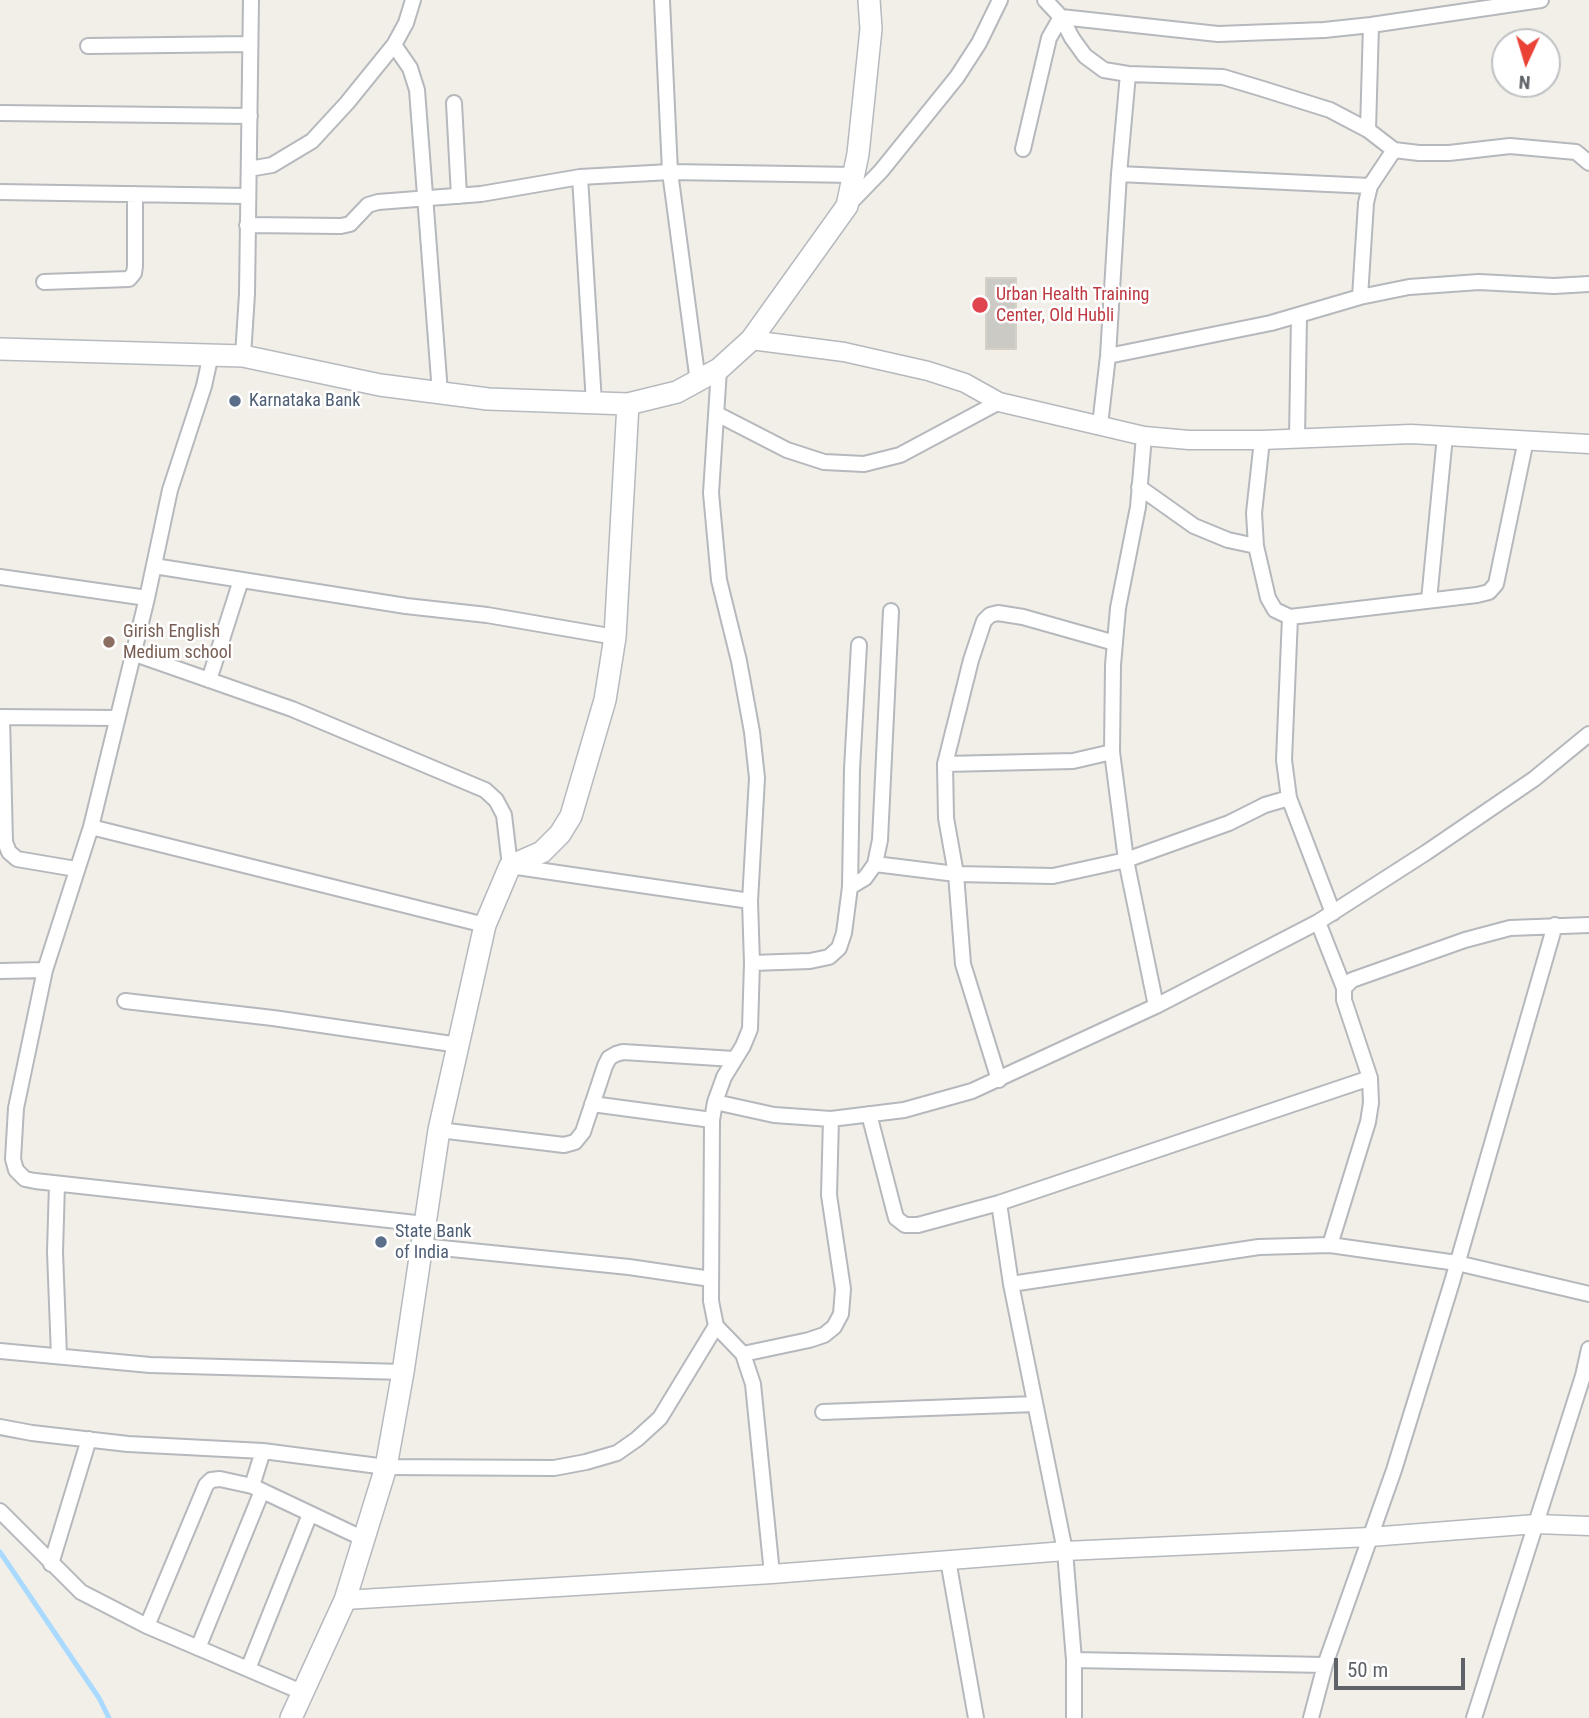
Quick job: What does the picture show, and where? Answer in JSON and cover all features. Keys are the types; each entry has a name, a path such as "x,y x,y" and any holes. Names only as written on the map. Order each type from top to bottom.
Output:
{"main road":[{"path":"0,349 243,356 380,385 488,399 628,404 677,392 719,369 751,340 847,206 870,29 870,0"},
{"path":"291,1718 345,1601 386,1467 404,1372 439,1130 485,925 510,866 542,852 560,834 571,816 605,699 615,637 628,404"}],"street":[{"path":"243,356 247,294 251,0"},
{"path":"249,169 272,165 312,141 394,45 406,23 413,0"},
{"path":"662,0 670,172 698,382"},
{"path":"847,206 881,171 957,77 979,43 1000,0"},
{"path":"1045,0 1061,17 1085,56 1104,70 1128,74 1223,77 1331,110 1367,130 1394,150 1448,153 1510,146 1562,149 1576,152 1589,163"},
{"path":"1061,17 1217,34 1324,30 1541,0"},
{"path":"1023,149 1049,38 1061,17"},
{"path":"1367,130 1371,25"},
{"path":"88,46 250,44"},
{"path":"394,45 410,68 417,90 440,393"},
{"path":"1100,425 1108,356 1128,74"},
{"path":"454,103 459,196"},
{"path":"0,113 250,116"},
{"path":"1360,297 1366,203 1370,186 1394,150"},
{"path":"247,225 341,226 350,224 368,205 459,196 580,177 670,172 853,175"},
{"path":"1119,174 1370,186"},
{"path":"580,177 594,403"},
{"path":"0,192 248,196"},
{"path":"44,282 129,279 135,266 135,194"},
{"path":"1108,356 1299,316 1360,297 1409,287 1479,282 1554,286 1589,284"},
{"path":"1297,438 1299,316"},
{"path":"751,340 844,352 928,371 965,383 999,401 1144,436 1189,440 1262,440 1411,434 1589,444"},
{"path":"211,354 204,386 170,491 147,598 91,827 46,970 16,1108 13,1159 16,1170 25,1179 425,1224"},
{"path":"719,369 710,493 719,580 740,661 757,778 750,901 750,1029 724,1077 712,1120 711,1301 716,1326 743,1354 753,1384 772,1574"},
{"path":"717,414 787,450 824,462 864,464 900,455 999,401"},
{"path":"1144,436 1138,507 1118,608 1112,752 1126,860 1156,1006"},
{"path":"1429,600 1445,436"},
{"path":"1262,440 1254,513 1256,546 1268,598 1275,610 1290,617 1489,592 1496,584 1526,440"},
{"path":"1139,487 1194,526 1228,540 1256,546"},
{"path":"154,566 406,606 487,615 615,637"},
{"path":"0,577 147,598"},
{"path":"209,680 241,580"},
{"path":"850,887 865,878 875,864 880,840 891,611"},
{"path":"999,1080 963,964 956,874 946,818 945,764 971,660 984,621 990,615 998,613 1015,615 1115,643"},
{"path":"1290,617 1284,760 1289,799 1333,912"},
{"path":"752,963 810,961 829,957 839,948 850,887 852,769 859,645"},
{"path":"132,653 292,709 485,790 496,800 503,815 510,866 750,901"},
{"path":"76,869 17,859 9,852 5,842 1,717 117,718"},
{"path":"715,1102 774,1115 831,1119 926,1105 999,1080 1156,1006 1318,922 1523,786 1589,734"},
{"path":"945,764 1073,761 1112,752"},
{"path":"875,864 956,874 1053,876 1126,860 1229,823 1265,805 1289,799"},
{"path":"91,827 485,925"},
{"path":"1318,922 1344,988 1344,1000 1370,1078 1371,1103 1368,1122 1330,1245"},
{"path":"1311,1718 1325,1665 1394,1470 1555,925"},
{"path":"1344,988 1352,980 1465,940 1510,928 1589,925"},
{"path":"0,971 46,970"},
{"path":"125,1001 273,1018 459,1045"},
{"path":"439,1130 564,1145 575,1142 583,1132 605,1066 609,1058 616,1054 623,1052 734,1059"},
{"path":"869,1114 896,1218 905,1225 918,1225 999,1203 1370,1078"},
{"path":"592,1104 712,1120"},
{"path":"743,1354 824,1335 834,1327 841,1314 843,1289 829,1195 831,1119"},
{"path":"57,1184 55,1252 59,1356"},
{"path":"999,1203 1011,1284 1065,1551 1074,1660 1074,1718"},
{"path":"422,1245 629,1267 711,1279"},
{"path":"1011,1284 1259,1247 1330,1245 1457,1264 1589,1294"},
{"path":"0,1427 128,1444 263,1451 386,1467 554,1468 617,1453 637,1439 660,1418 716,1326"},
{"path":"1474,1718 1583,1376 1589,1349"},
{"path":"0,1351 150,1365 404,1372"},
{"path":"823,1412 1035,1404"},
{"path":"51,1564 89,1439"},
{"path":"198,1648 257,1489 263,1451"},
{"path":"147,1626 206,1485 211,1480 220,1479 257,1489 364,1539"},
{"path":"0,1511 81,1592 147,1626 304,1693"},
{"path":"248,1669 310,1514"},
{"path":"345,1601 772,1574 1065,1551 1370,1537 1536,1524 1589,1526"},
{"path":"948,1560 976,1718"},
{"path":"1074,1660 1325,1665"}],"building":[{"path":"986,278 1016,278 1016,349 986,349"}],"waterway":[{"path":"0,1552 99,1698 109,1718"}],"place":[{"name":"Urban Health Training Center, Old Hubli","path":"980,305"},
{"name":"Karnataka Bank","path":"235,401"},
{"name":"Girish English Medium school","path":"109,642"},
{"name":"State Bank of India","path":"381,1242"}]}
